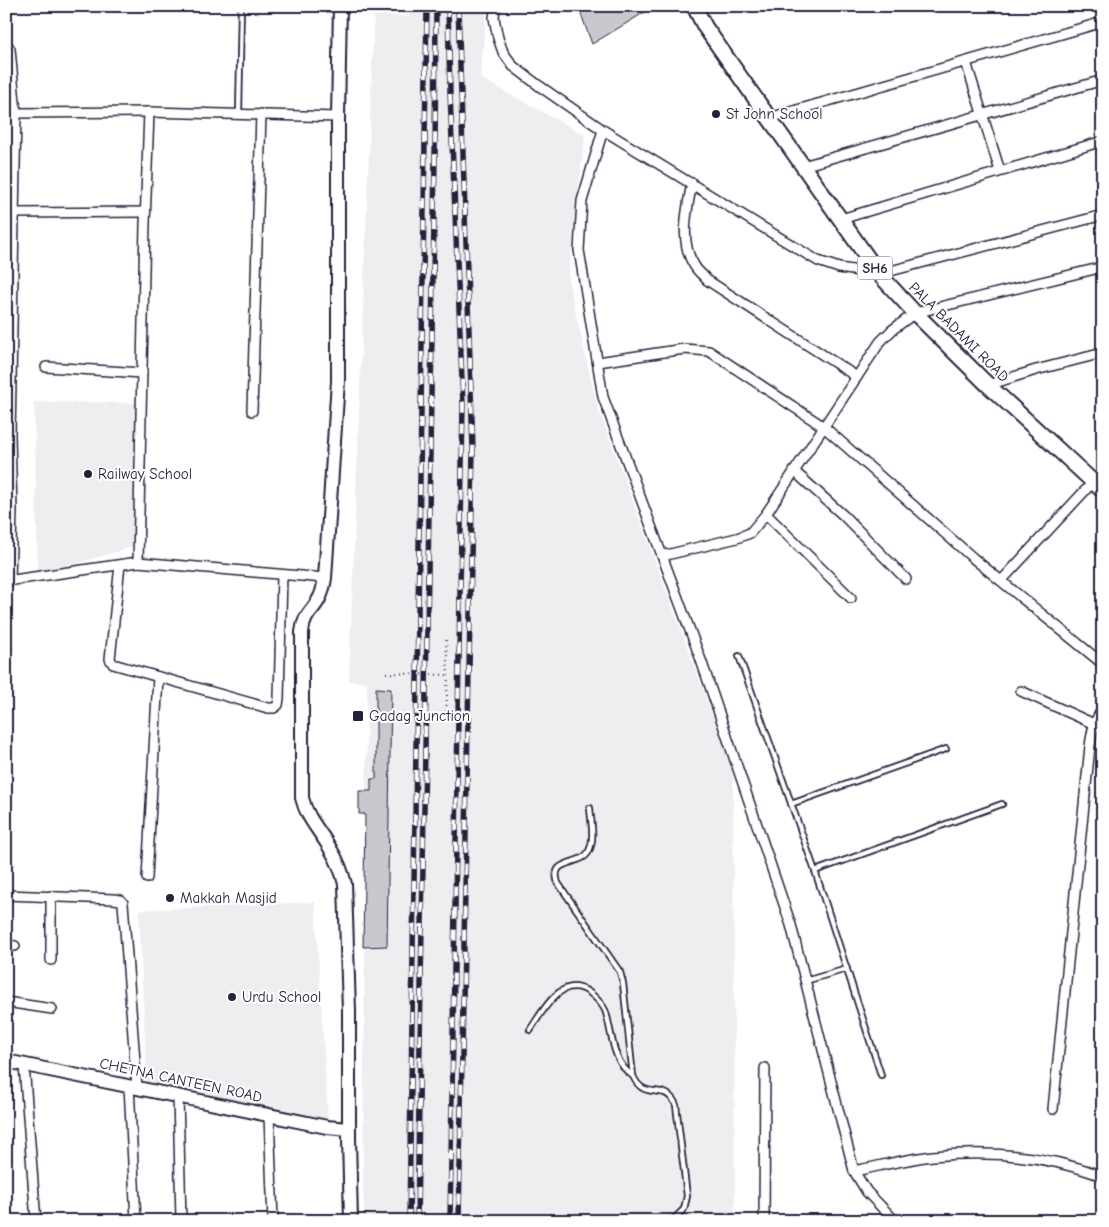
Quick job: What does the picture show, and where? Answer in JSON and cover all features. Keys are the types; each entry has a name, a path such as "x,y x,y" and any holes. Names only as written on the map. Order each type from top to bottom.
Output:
{"main road":[{"name":"PALA BADAMI ROAD","path":"694,6 706,28 879,274 915,313 988,385 1098,487"}],"street":[{"path":"340,6 338,381 325,578 321,596 303,622 302,798 305,812 332,850 340,866 345,884 349,1011 351,1221"},
{"path":"494,6 494,18 503,52 513,66 538,86 603,130 818,261 839,268 879,274 1103,215"},
{"path":"769,118 1103,22"},
{"path":"6,43 10,50 10,199 14,213 9,358 8,581 138,562 325,578"},
{"path":"966,62 984,114 1000,171"},
{"path":"803,166 1103,80"},
{"path":"138,562 145,212 149,112"},
{"path":"11,113 149,112 338,117"},
{"path":"252,411 261,114"},
{"path":"603,130 582,201 579,250 603,397 701,660 791,925 854,1171 867,1192 895,1221"},
{"path":"841,219 1103,141"},
{"path":"692,183 686,230 688,252 694,266 714,285 857,377"},
{"path":"14,213 145,212"},
{"path":"662,556 737,538 750,533 766,514 880,342 892,330 915,313 1103,267"},
{"path":"598,362 684,348 709,351 824,427 973,558 1103,664"},
{"path":"988,385 1036,370 1100,354"},
{"path":"46,367 142,373"},
{"path":"794,471 844,516 906,579"},
{"path":"1002,580 1098,487"},
{"path":"766,514 851,598"},
{"path":"120,564 110,659 112,664 268,708 274,708 278,705 282,574"},
{"path":"147,878 158,677"},
{"path":"1021,691 1103,728"},
{"path":"1053,1109 1090,746 1094,724 1103,708"},
{"path":"6,895 114,899 120,900 123,903 133,1087 136,1221"},
{"path":"51,896 51,960"},
{"path":"6,1002 52,1009"},
{"name":"CHETNA CANTEEN ROAD","path":"6,1062 327,1127 349,1129"},
{"path":"24,1065 36,1221"},
{"path":"764,1068 764,1221"},
{"path":"178,1096 181,1221"},
{"path":"269,1115 273,1221"},
{"path":"854,1171 931,1156 998,1154 1072,1166 1103,1176"}],"lane":[{"path":"239,114 241,6"},
{"path":"1100,354 1103,364"},
{"path":"738,656 791,804 881,1075"},
{"path":"791,804 946,749"},
{"path":"814,872 1002,804"},
{"path":"590,808 590,850 585,857 562,865 558,869 556,876 558,883 620,972 623,983 634,1076 638,1086 646,1090 665,1092 672,1096 676,1105 687,1196 684,1208 676,1219 672,1221"},
{"path":"806,981 847,969"},
{"path":"530,1030 558,993 564,988 573,986 584,988 594,996 605,1010 618,1061 625,1070 634,1076"}],"path":[{"path":"446,639 448,675 446,716"},
{"path":"386,673 448,675"}],"shaded area":[{"path":"410,6 487,6 480,78 585,135 568,280 597,405 733,770 735,1221 365,1221 363,1193 367,682 349,681 374,14 409,17"},
{"name":"Railway School","path":"34,402 141,403 139,545 38,575"},
{"name":"Urdu School","path":"315,902 328,1120 147,1083 139,910"}],"building":[{"path":"578,6 655,6 592,44"},
{"path":"376,688 391,689 387,946 363,947 365,814 359,814 359,791 371,791 371,779 376,779"}],"railway":[{"path":"409,1221 427,6"},
{"path":"417,1221 436,6"},
{"path":"448,6 463,404 450,1221"},
{"path":"458,6 473,449 459,1221"}],"place":[{"name":"St John School","path":"716,114"},
{"name":"Railway School","path":"88,474"},
{"name":"Gadag Junction","path":"358,716"},
{"name":"Makkah Masjid","path":"170,898"},
{"name":"Urdu School","path":"232,997"}]}
